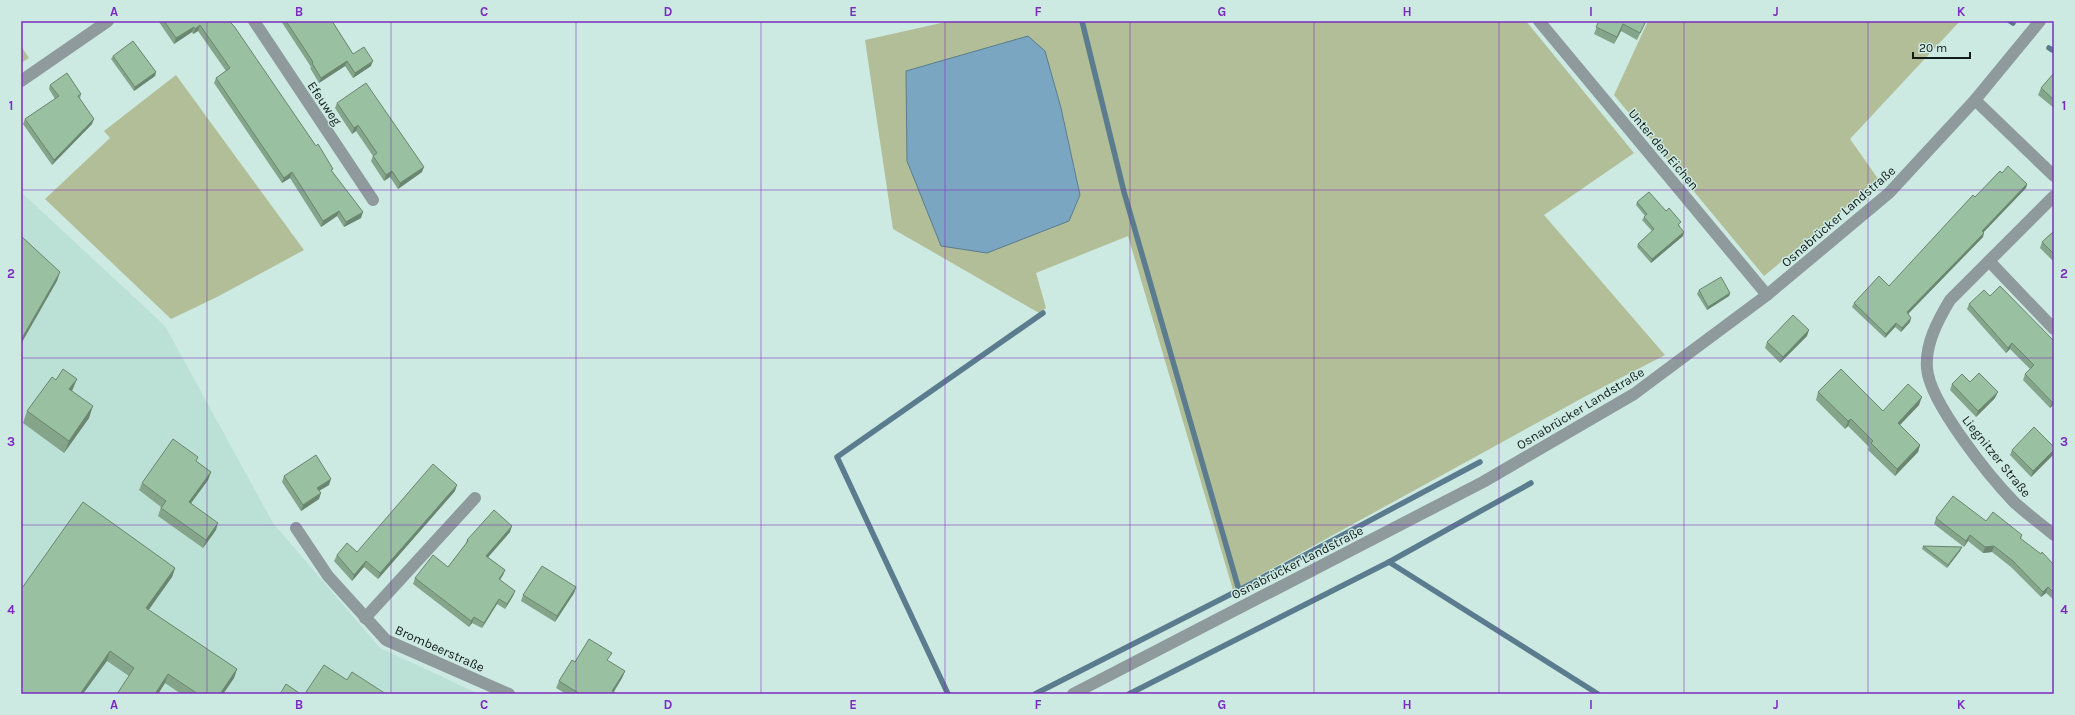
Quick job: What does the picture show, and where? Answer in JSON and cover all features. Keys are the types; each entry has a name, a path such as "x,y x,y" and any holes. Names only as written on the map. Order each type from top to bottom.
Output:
{"street":[{"path":"21,81 108,21"},
{"name":"Efeuweg","path":"254,21 373,200"},
{"name":"Unter den Eichen","path":"1539,21 1767,295"},
{"name":"Osnabrücker Landstraße","path":"1073,694 1483,482 1598,417 1634,394 1767,295 1889,192 1975,100 2040,21"},
{"path":"1975,100 2054,176"},
{"name":"Liegnitzer Straße","path":"2054,196 1950,300 1939,318 1931,339 1927,368 1936,397 1963,440 2014,502 2054,535"},
{"path":"1989,261 2054,329"},
{"path":"366,618 475,498"},
{"name":"Brombeerstraße","path":"296,528 328,576 386,640 509,694"}],"shaded area":[{"path":"950,21 1526,21 1634,153 1544,215 1665,355 1586,396 1233,590 1128,236 1036,273 1046,308 1039,313 893,229 865,40"},
{"path":"1648,21 1960,21 1850,139 1879,180 1764,276 1614,95"},
{"path":"21,46 29,58 21,63"},
{"path":"176,75 304,250 217,297 171,319 45,199 110,138 104,131"},
{"path":"21,192 165,326 273,523 380,648 479,694 21,694"}],"water":[{"path":"1028,36 1045,51 1061,108 1080,195 1069,221 987,253 941,246 907,161 906,71"}],"building":[{"path":"164,21 229,21 234,26 316,146 318,144 333,169 331,170 363,212 346,222 339,211 323,221 292,172 284,178 216,78 230,68 200,25 176,38"},
{"path":"286,21 332,21 353,54 364,47 373,61 355,73 347,61 321,78 312,63 313,62"},
{"path":"1599,21 1646,21 1640,33 1623,24 1617,37 1596,27"},
{"path":"133,41 156,72 135,87 113,56"},
{"path":"67,73 81,94 78,96 94,119 54,160 25,119 59,96 50,85"},
{"path":"2054,73 2054,100 2041,88"},
{"path":"366,83 424,167 400,183 392,171 386,175 373,156 377,153 358,125 354,128 337,103"},
{"path":"2008,166 2027,184 1982,231 1984,233 1907,312 1911,318 1902,328 1896,323 1886,334 1854,303 1879,276 1889,286 1973,195 1975,197 2000,171 2002,173"},
{"path":"1649,192 1666,211 1669,208 1681,222 1678,225 1684,232 1652,259 1638,244 1654,229 1644,217 1647,214 1637,202"},
{"path":"2054,231 2054,254 2042,242"},
{"path":"21,236 60,272 21,340"},
{"path":"1721,277 1730,293 1708,307 1699,290"},
{"path":"2000,286 2054,341 2054,400 2052,402 2025,374 2034,365 2012,343 2008,348 1969,304 1984,290 1990,296"},
{"path":"1793,315 1809,330 1783,357 1767,342"},
{"path":"63,369 77,379 69,389 93,406 69,441 27,411 52,377 56,380"},
{"path":"1841,369 1883,411 1908,384 1922,397 1898,423 1920,445 1897,469 1871,443 1873,441 1851,419 1848,421 1818,392"},
{"path":"1979,373 1998,392 1978,411 1952,384 1962,374 1970,382"},
{"path":"2034,427 2054,447 2054,450 2033,471 2012,450"},
{"path":"173,439 198,457 196,461 211,472 189,502 218,523 206,540 161,508 166,501 142,483"},
{"path":"316,455 331,479 317,488 321,493 303,505 284,476"},
{"path":"433,464 457,485 380,573 366,561 354,575 337,555 347,543 357,552"},
{"path":"1953,496 1986,521 1993,512 2022,535 2020,538 2041,554 2042,552 2054,565 2054,593 2048,587 2043,592 2013,561 1994,546 1985,547 1970,535 1966,541 1936,518"},
{"path":"83,502 175,568 146,608 237,669 220,694 198,694 168,674 155,694 117,694 134,668 110,651 80,694 21,694 21,588"},
{"path":"494,510 512,526 486,556 505,570 499,579 515,591 507,604 499,599 484,623 474,617 471,621 415,578 433,555 448,567 468,541 467,540"},
{"path":"1923,546 1962,547 1948,565"},
{"path":"542,566 576,587 557,616 523,595"},
{"path":"589,639 612,653 607,660 625,671 612,691 617,694 580,694 559,681 572,660 575,662"},
{"path":"324,665 347,680 352,672 386,694 309,694 306,692"},
{"path":"286,684 299,693 299,694 280,694"}],"waterway":[{"path":"1082,21 1124,192 1239,590"},
{"path":"2049,48 2054,51"},
{"path":"948,694 837,457 1043,313"},
{"path":"1035,694 1239,590 1480,462"},
{"path":"1129,694 1389,562 1531,483"},
{"path":"1389,562 1598,694"}]}
